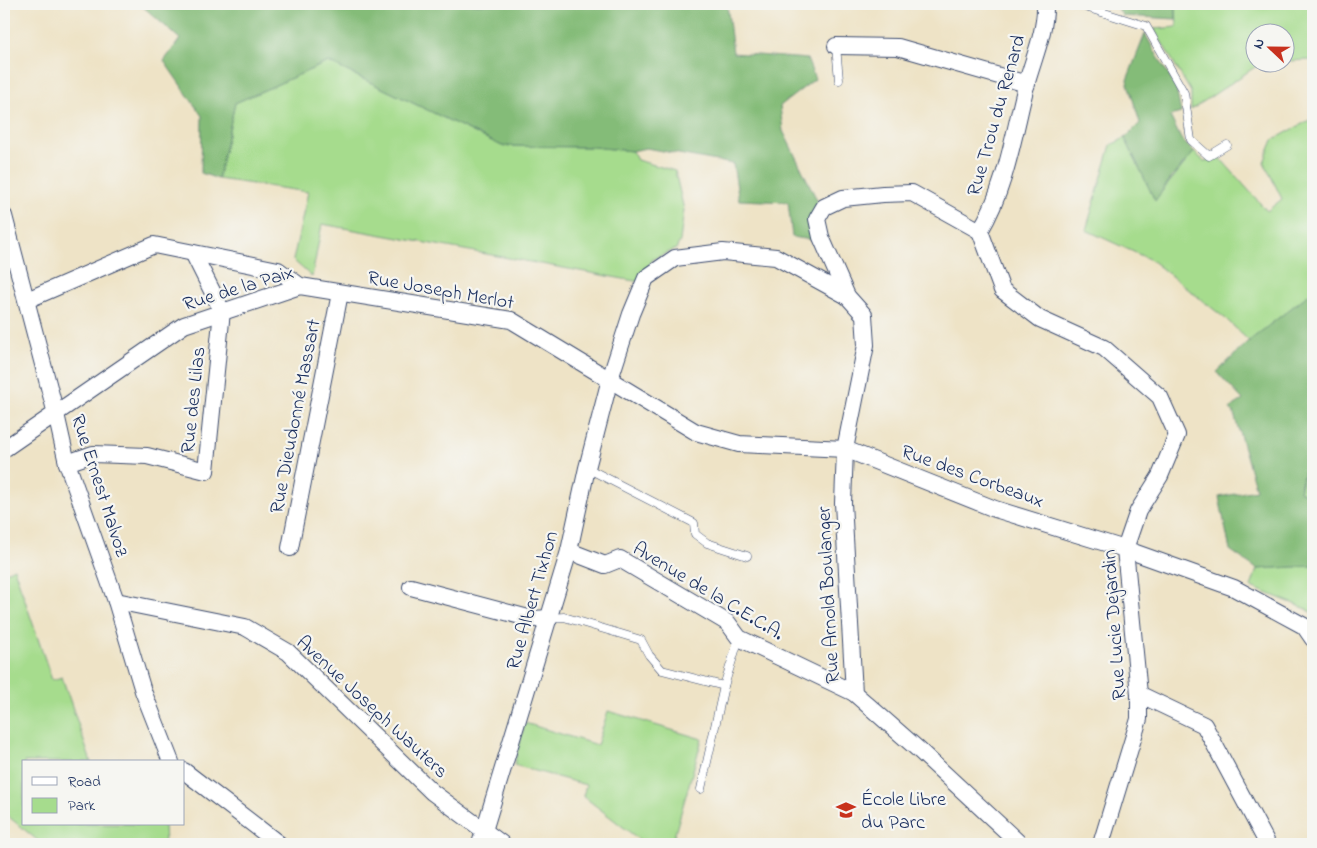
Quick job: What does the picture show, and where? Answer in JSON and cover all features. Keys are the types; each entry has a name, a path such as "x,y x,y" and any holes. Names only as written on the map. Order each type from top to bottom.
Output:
{"street":[{"name":"Rue Trou du Renard","path":"845,449 866,345 864,315 847,296 821,236 817,219 824,208 843,198 912,193 980,231 988,218 1011,153 1045,16 1045,4"},
{"path":"836,46 898,47 1027,84"},
{"name":"Rue Ernest Malvoz","path":"4,216 27,300 67,463 116,601 143,691 170,760"},
{"name":"Rue Lucie Dejardin","path":"980,231 1002,290 1040,319 1104,348 1160,397 1177,435 1160,476 1138,511 1125,549 1139,694 1139,720 1101,844"},
{"path":"27,300 154,246 278,270 300,286"},
{"name":"Rue Albert Tixhon","path":"482,837 550,618 569,550 587,468 610,379 631,314 646,278 675,258 723,252 776,257 847,296"},
{"path":"193,253 222,311"},
{"name":"Rue de la Paix","path":"4,449 184,325 300,286 340,293"},
{"name":"Rue Joseph Merlot","path":"340,293 511,320 610,379"},
{"name":"Rue Dieudonné Massart","path":"290,548 340,293"},
{"name":"Rue des Lilas","path":"67,463 93,454 147,456 206,471 222,311"},
{"name":"Rue des Corbeaux","path":"610,379 696,432 739,444 845,449 995,509 1125,549 1234,588 1304,626 1313,639"},
{"name":"Rue Arnold Boulanger","path":"845,449 842,503 854,692 1020,844"},
{"name":"Avenue de la C.E.C.A.","path":"569,550 605,565 620,559 728,623 739,638 854,692"},
{"path":"410,587 532,620 550,618"},
{"name":"Avenue Joseph Wauters","path":"116,601 245,627 288,652 432,792 482,837 502,844"},
{"path":"1139,694 1204,725 1266,841"},
{"path":"185,772 279,844"}],"lane":[{"path":"1076,4 1146,26 1184,93 1191,140 1209,156 1227,145"},
{"path":"836,46 839,80"},
{"path":"587,468 694,523 695,534 707,543 747,556"},
{"path":"550,618 564,618 641,640 649,655 662,670 724,686"},
{"path":"701,789 724,686 739,638"}],"green space":[{"path":"140,4 727,4 733,53 807,59 815,79 780,106 783,131 819,204 818,241 792,237 788,202 739,200 733,164 646,148 632,151 593,147 502,146 328,62 235,103 218,179 201,173 202,116 164,61 180,39"},
{"path":"1114,4 1176,4 1176,19 1123,16"},
{"path":"1176,4 1313,4 1313,60 1294,61 1294,22 1244,22 1244,72 1248,72 1191,110 1191,92 1154,29 1177,27"},
{"path":"1145,34 1176,88 1181,113 1170,116 1181,139 1194,152 1172,177 1155,201 1125,138 1140,123 1127,80"},
{"path":"328,62 502,146 593,147 632,151 637,160 675,171 684,210 680,241 676,249 653,259 640,282 322,224 312,277 293,260 308,192 218,179 235,103"},
{"path":"1313,118 1313,291 1249,341 1226,319 1151,260 1086,230 1111,145 1125,138 1155,200 1194,152 1204,161 1220,158 1267,211 1282,199 1264,162 1273,140"},
{"path":"1313,291 1313,448 1308,456 1299,491 1313,498 1313,566 1257,569 1230,550 1219,497 1256,490 1234,414 1230,408 1243,400 1217,372 1249,341"},
{"path":"1313,448 1313,498 1299,491 1308,456"},
{"path":"1313,566 1313,614 1307,609 1251,587 1257,569"},
{"path":"14,568 52,680 62,677 90,760 22,760 22,826 164,826 165,844 42,844 4,813 4,573"},
{"path":"608,711 702,739 672,844 645,844 583,796 586,785 514,765 525,723 597,745"}],"place":[{"name":"École Libre du Parc","path":"846,810"}]}
